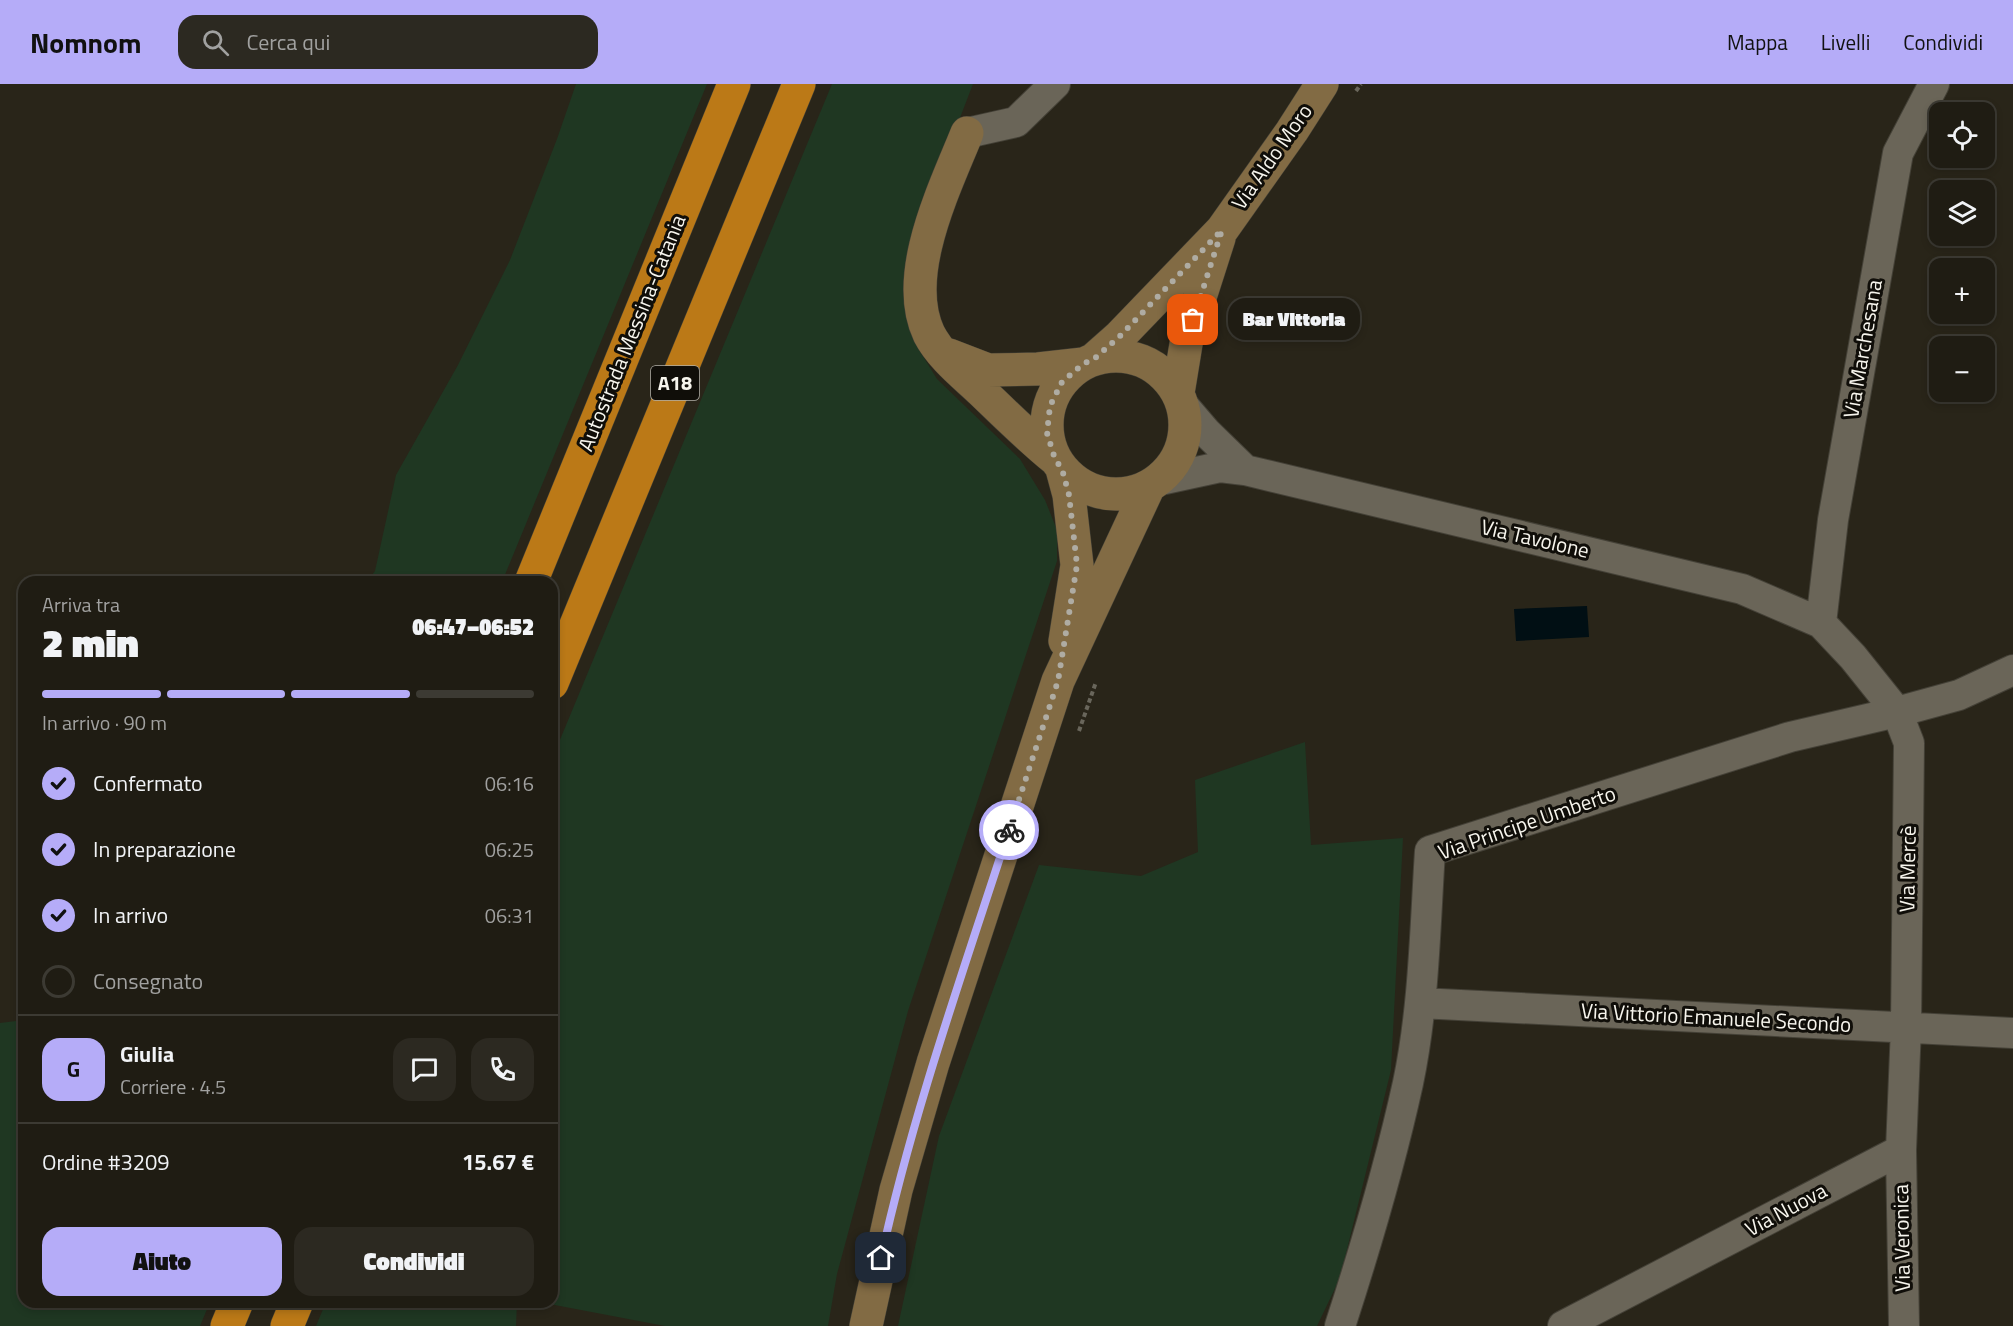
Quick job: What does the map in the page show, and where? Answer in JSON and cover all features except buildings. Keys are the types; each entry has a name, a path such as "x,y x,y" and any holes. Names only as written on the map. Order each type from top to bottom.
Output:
{"highway":[{"name":"Autostrada Messina-Catania","path":"533,576 734,84"},
{"name":"A18","path":"558,668 799,84"},
{"path":"227,1326 234,1308"},
{"path":"287,1326 294,1308"}],"main road":[{"name":"Via Aldo Moro","path":"1222,230 1322,84"},
{"path":"967,133 929,231 920,273 922,306 929,332 941,352 1080,484 1102,493 1126,493 1154,483"},
{"path":"1058,681 1077,565 1069,495 1047,433 1050,406 1062,382 1120,336 1222,230"},
{"path":"866,1326 896,1190 933,1063 1058,681 1154,483 1174,464 1183,445 1186,425 1180,398 1187,338 1222,230"},
{"path":"941,352 987,370 1038,369 1118,356 1142,361 1162,373 1180,398"}],"street":[{"path":"967,133 1016,122 1055,84"},
{"name":"Via Marchesana","path":"1821,623 1833,520 1898,153 1934,84"},
{"path":"1180,398 1206,432 1245,470"},
{"name":"Via Tavolone","path":"1154,483 1220,466 1245,470 1742,589 1821,623"},
{"name":"Via Mercè","path":"1821,623 1853,657 1897,712 1909,743 1906,1027"},
{"name":"Via Principe Umberto","path":"1340,1326 1368,1240 1408,1082 1420,1003 1430,851 1790,737 1959,695 2013,670"},
{"name":"Via Vittorio Emanuele Secondo","path":"1420,1003 2013,1033"},
{"path":"1901,1150 1906,1027"},
{"name":"Via Nuova","path":"1563,1326 1901,1150"},
{"name":"Via Veronica","path":"1901,1150 1905,1326"}],"green space":[{"path":"576,84 707,84 504,576 371,576 375,571 396,475 458,365 510,260"},
{"path":"832,84 973,84 918,227 909,311 921,353 937,379 1020,459 1045,500 1057,530 1057,561 908,1011 837,1274 828,1326 665,1326 558,1306 558,745"},
{"path":"1305,742 1311,845 1403,838 1391,1070 1340,1278 1317,1326 898,1326 939,1136 1039,865 1141,876 1198,852 1195,780"},
{"path":"18,1021 18,1308 208,1308 200,1326 0,1326 0,1023"},
{"path":"324,1308 517,1308 516,1326 316,1326"}],"shaded area":[{"path":"1587,606 1589,637 1516,641 1514,609"}],"way so far":[{"path":"1009,830 1058,681 1077,565 1069,495 1062,469 1055,459 1047,433 1050,406 1062,382 1083,364 1094,359 1120,336 1222,230 1193,320"}],"place":[{"name":"Bar Vittoria","path":"1193,320"}],"route":[{"path":"881,1258 896,1190 933,1063 1009,830"}]}
